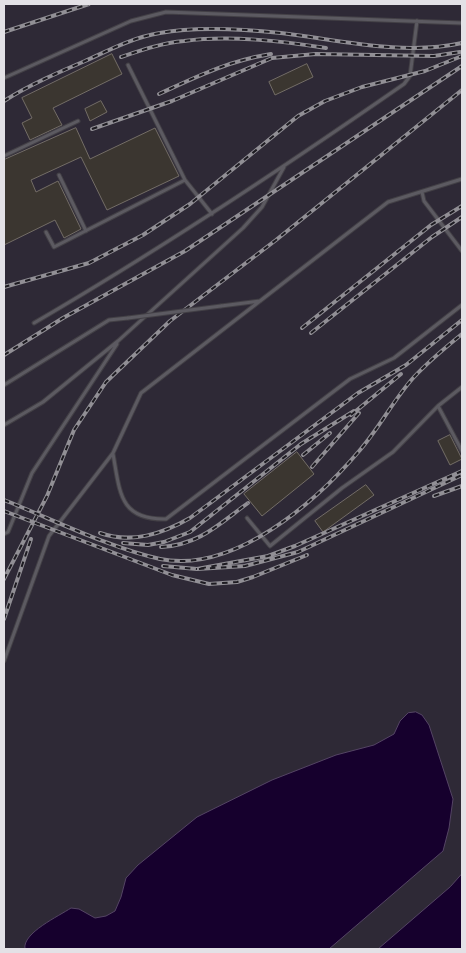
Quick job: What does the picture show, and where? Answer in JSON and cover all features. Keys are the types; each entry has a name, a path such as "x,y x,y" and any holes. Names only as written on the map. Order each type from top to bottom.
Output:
{"lane":[{"path":"4,78 131,21 166,12 462,23"},
{"path":"34,323 111,278 212,214 404,84 410,76 417,21"},
{"path":"128,65 185,180 212,214"},
{"path":"4,156 78,121"},
{"path":"4,425 43,402 118,341 243,228 262,207 285,166"},
{"path":"59,175 86,231"},
{"path":"4,660 49,536 113,453 141,393 388,202 462,179"},
{"path":"46,232 54,247 185,180"},
{"path":"422,192 424,201 462,251"},
{"path":"4,385 109,320 260,301"},
{"path":"113,453 121,497 132,512 148,520 166,519 350,379 394,358 462,305"},
{"path":"4,534 8,532 32,473 118,341"},
{"path":"247,518 270,546 342,488 393,452 438,406 462,387"},
{"path":"438,406 462,451"}],"shaded area":[{"path":"4,4 462,4 462,949 4,949"},
{"path":"416,712 422,715 429,725 453,799 449,828 443,851 329,949 25,949 29,937 35,931 71,908 79,909 95,918 106,916 115,911 126,878 138,865 197,817 272,780 336,755 374,745 394,734 400,721 408,713"},
{"path":"462,874 462,949 378,949 450,887"}],"building":[{"path":"112,54 122,74 53,108 62,125 30,140 22,123 32,118 22,98"},
{"path":"307,64 313,77 275,95 269,82"},
{"path":"101,101 107,112 90,121 85,109"},
{"path":"76,128 90,159 155,128 179,176 107,210 81,157 31,180 36,192 58,181 81,229 64,238 55,220 4,245 4,160"},
{"path":"450,435 462,459 450,465 438,441"},
{"path":"297,452 314,474 262,516 244,494"},
{"path":"366,485 374,495 323,532 315,521"}],"railway":[{"path":"4,32 89,4"},
{"path":"4,101 43,80 122,44 150,35 175,31 205,29 251,30 349,43 417,48 440,47 462,43"},
{"path":"121,57 160,45 201,39 255,40 326,48"},
{"path":"92,129 172,101 272,58 316,54 434,56 460,52"},
{"path":"159,94 227,65 271,54"},
{"path":"4,287 89,263 143,235 190,204 298,116 325,101 362,87 425,71 462,56"},
{"path":"4,355 63,318 185,251 462,66"},
{"path":"4,579 47,496 74,430 106,382 170,321 276,240 462,90"},
{"path":"302,328 431,225 462,206"},
{"path":"311,333 432,237 462,217"},
{"path":"100,533 124,538 146,536 169,529 190,518 358,393 406,365 462,320"},
{"path":"4,500 101,541 141,554 160,559 188,561 216,556 244,545 271,530 321,491 367,441 414,377 462,334"},
{"path":"351,415 401,374"},
{"path":"123,543 148,545 164,542 190,532 301,444 354,411"},
{"path":"312,467 359,413"},
{"path":"303,455 330,433"},
{"path":"462,471 295,546 268,556 197,569 245,566 298,552 462,475"},
{"path":"434,496 462,486"},
{"path":"161,547 198,538 218,526 248,503"},
{"path":"4,511 172,575 209,584 237,582 307,555"},
{"path":"4,619 31,539"},
{"path":"163,566 197,569"}]}
